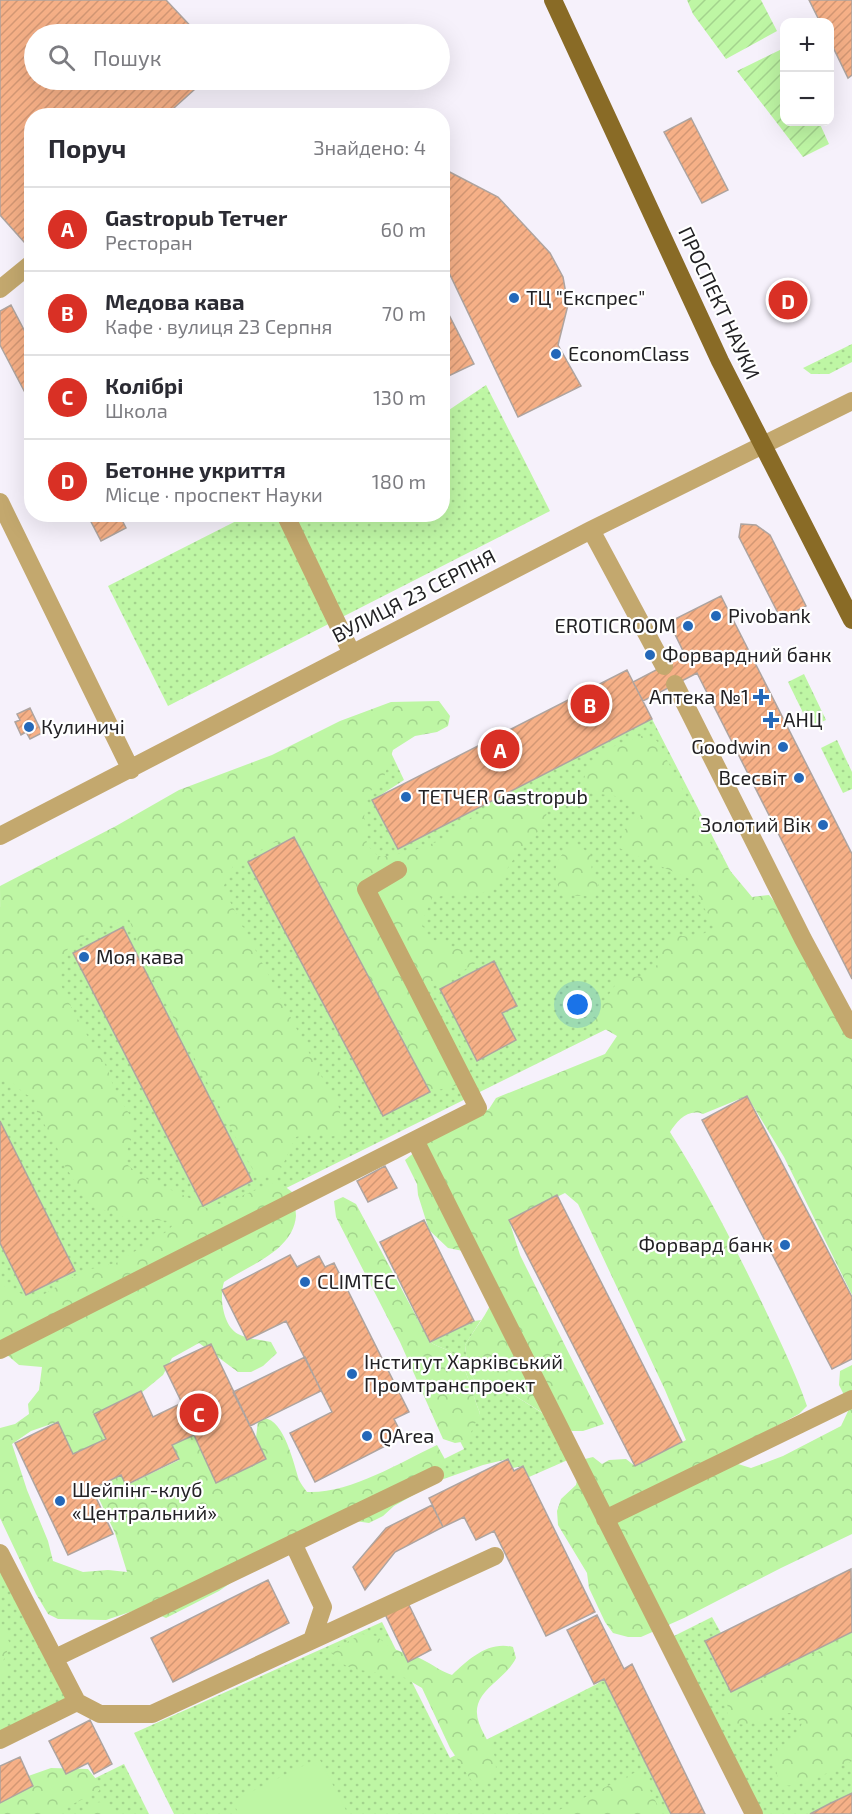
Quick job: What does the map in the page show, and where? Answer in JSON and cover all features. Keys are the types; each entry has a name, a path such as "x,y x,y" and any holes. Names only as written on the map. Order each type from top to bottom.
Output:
{"main road":[{"name":"ПРОСПЕКТ НАУКИ","path":"553,0 720,361 852,620"}],"street":[{"path":"0,289 24,270"},
{"name":"ВУЛИЦЯ 23 СЕРПНЯ","path":"0,836 591,530 852,401"},
{"path":"0,501 131,770"},
{"path":"289,522 352,654"},
{"path":"591,530 664,666"},
{"path":"675,684 803,939 852,1030"},
{"path":"0,1350 478,1107 366,889 398,870"},
{"path":"415,1140 754,1814"},
{"path":"605,1519 852,1399"},
{"path":"55,1658 435,1475"},
{"path":"293,1544 323,1607 312,1640"},
{"path":"0,1553 77,1702 100,1714 152,1714 495,1556"},
{"path":"0,1740 77,1702"}],"green space":[{"path":"687,0 761,0 777,31 726,59 693,14"},
{"path":"780,50 780,126 821,126 829,144 803,157 737,71"},
{"path":"852,344 852,362 829,374 811,374 803,368"},
{"path":"486,385 550,511 168,706 108,586 234,522 450,522 450,409"},
{"path":"804,674 826,720 810,727 788,682"},
{"path":"439,701 450,716 448,726 437,732 415,736 393,750 384,777 367,795 364,818 367,845 378,856 390,856 415,850 439,841 449,832 492,806 532,793 540,796 547,810 545,824 515,857 495,887 480,894 457,893 432,898 422,922 425,932 434,940 462,950 477,962 447,981 425,989 441,1024 457,1043 469,1063 470,1082 430,1092 294,837 273,843 233,866 223,888 338,1104 344,1130 336,1136 311,1134 296,1137 283,1164 273,1178 256,1175 249,1163 146,965 129,919 95,931 73,944 60,963 60,982 71,1006 107,1068 117,1096 131,1118 133,1131 125,1162 143,1177 186,1196 206,1208 278,1181 292,1192 296,1216 287,1239 278,1248 224,1282 222,1303 229,1325 238,1334 271,1342 277,1353 263,1366 251,1372 238,1372 199,1343 172,1358 163,1375 129,1403 111,1444 70,1464 57,1422 31,1431 12,1444 27,1490 48,1541 53,1561 83,1572 108,1570 127,1572 115,1533 94,1488 121,1475 127,1485 179,1460 172,1445 194,1435 217,1483 256,1438 258,1420 266,1419 274,1423 286,1440 299,1480 307,1492 340,1488 357,1483 437,1445 447,1463 438,1481 394,1506 383,1516 369,1523 355,1521 242,1575 219,1591 166,1618 142,1608 106,1620 58,1619 48,1614 36,1594 0,1518 0,1428 15,1424 29,1414 28,1404 39,1390 42,1367 19,1365 0,1349 0,1280 6,1288 36,1299 83,1271 116,1263 166,1232 175,1223 126,1218 90,1205 61,1160 56,1144 37,1112 34,1098 25,1094 1,1073 0,886 116,826 179,790 272,755 340,721 391,702"},
{"path":"652,719 770,948 0,1330 0,907 376,721 404,780 373,800 398,849"},
{"path":"647,734 657,741 717,855 752,897 769,895 778,906 852,1040 852,1295 784,1157 747,1096 703,1114 688,1114 670,1132 742,1261 807,1406 799,1414 752,1439 738,1464 751,1468 783,1456 841,1426 850,1407 839,1385 840,1371 852,1365 852,1534 684,1618 641,1637 628,1637 613,1633 605,1622 589,1588 587,1573 558,1525 557,1511 561,1499 576,1485 581,1460 593,1457 602,1464 609,1460 626,1459 635,1466 686,1440 665,1390 578,1204 565,1193 509,1220 520,1255 604,1424 583,1431 572,1431 504,1389 478,1385 468,1370 465,1345 485,1315 494,1296 463,1251 448,1248 429,1230 418,1195 417,1184 405,1160 431,1139 489,1109 496,1098 605,1054 617,1036 591,1021 620,978 644,976 657,965 659,948 677,935 695,938 716,927 701,903 696,886 690,879 619,848 623,831 641,815 633,804 622,798 597,794 584,779 588,765 612,747"},
{"path":"837,740 852,772 852,789 843,793 821,748"},
{"path":"578,846 590,853 591,875 599,882 595,895 580,896 566,893 560,889 557,882 555,875 559,859 570,848"},
{"path":"343,1197 356,1204 430,1342 453,1353 463,1367 480,1413 467,1441 455,1443 443,1439 400,1342 336,1217 334,1201"},
{"path":"481,1320 465,1345 468,1370 478,1385 504,1389 552,1419 570,1459 529,1477 523,1466 513,1468 508,1459 438,1481 444,1459 464,1449 460,1441 480,1413 467,1374 459,1360 453,1353 430,1342 474,1321"},
{"path":"0,1569 71,1700 0,1734"},
{"path":"712,1617 721,1633 706,1641 731,1692 852,1632 852,1814 759,1814 670,1638"},
{"path":"382,1622 450,1758 604,1679 671,1814 174,1814 134,1733"},
{"path":"0,1627 10,1644 2,1664 7,1673 0,1682"},
{"path":"362,1634 377,1636 395,1649 420,1658 452,1675 487,1649 513,1647 516,1658 509,1669 490,1686 478,1704 478,1720 495,1757 496,1775 486,1781 471,1780 450,1748 422,1688 398,1674 353,1669 339,1662 331,1651"},
{"path":"852,1635 852,1761 806,1782 788,1786 780,1785 772,1754 779,1746 795,1741 802,1723 791,1713 754,1723 732,1723 728,1717 727,1696 734,1690 751,1685"},
{"path":"319,1758 348,1814 239,1814 232,1801"},
{"path":"124,1764 149,1814 22,1814"},
{"path":"51,1768 88,1769 100,1784 99,1791 53,1814 0,1814 0,1786"},
{"path":"640,1770 662,1814 551,1814"},
{"path":"102,1802 118,1814 85,1814 84,1808 89,1803"}],"building":[{"path":"0,0 166,0 189,24 24,24 24,90 194,90 174,108 24,108 24,242 0,215"},
{"path":"809,0 852,0 852,75 848,78 834,49 834,18 818,18"},
{"path":"691,118 728,190 702,203 664,132"},
{"name":"ТЦ \"Експрес\"","path":"450,172 498,197 550,253 563,277 568,305 558,345 581,386 518,417 450,275"},
{"path":"786,280 804,314 789,321 771,287"},
{"path":"11,305 24,330 24,391 0,345 0,311"},
{"path":"450,317 474,364 450,375"},
{"path":"91,522 123,522 126,528 101,541"},
{"path":"741,524 756,525 770,535 806,606 781,619 739,537"},
{"path":"721,596 852,854 852,979 697,673 643,701 633,682 685,655 669,622"},
{"path":"627,670 652,719 398,849 372,800"},
{"name":"Кулиничі","path":"30,708 42,733 30,739 26,732 21,735 15,722 20,720 17,714"},
{"path":"294,837 430,1092 383,1116 248,862"},
{"path":"123,927 252,1181 203,1206 73,953"},
{"path":"494,961 517,1006 502,1013 516,1040 477,1061 440,989"},
{"path":"747,1096 852,1297 852,1359 832,1369 702,1120"},
{"path":"0,1121 75,1271 26,1295 0,1243"},
{"path":"385,1166 397,1188 368,1202 357,1181"},
{"path":"557,1195 682,1442 635,1466 509,1220"},
{"path":"424,1220 474,1321 430,1342 380,1242"},
{"name":"Інститут Харківський Промтранспроект","path":"290,1255 297,1267 319,1256 325,1267 334,1263 409,1412 394,1419 403,1437 315,1482 290,1433 332,1412 286,1321 247,1340 222,1290"},
{"path":"211,1344 266,1459 216,1483 194,1435 172,1445 179,1459 126,1485 121,1475 92,1489 113,1534 68,1555 15,1443 58,1422 73,1454 106,1439 94,1414 141,1391 153,1417 182,1403 164,1366"},
{"path":"305,1357 321,1391 250,1426 233,1392"},
{"path":"508,1459 514,1471 523,1466 595,1612 546,1636 494,1531 476,1540 464,1517 443,1527 429,1498"},
{"path":"432,1505 443,1527 395,1552 365,1590 353,1567 386,1528"},
{"path":"851,1569 852,1632 731,1692 705,1641"},
{"path":"268,1580 289,1623 173,1682 151,1638"},
{"path":"408,1603 431,1650 408,1662 385,1614"},
{"path":"597,1615 624,1669 632,1664 705,1814 671,1814 604,1679 594,1684 567,1630"},
{"path":"90,1720 112,1764 94,1774 88,1763 66,1774 49,1741"},
{"path":"20,1757 33,1786 0,1803 0,1766"},
{"path":"852,1793 852,1814 810,1814 829,1804"}],"place":[{"name":"ТЦ \"Експрес\"","path":"514,298"},
{"name":"Бетонне укриття","path":"788,300"},
{"name":"EconomClass","path":"556,354"},
{"name":"Pivobank","path":"716,616"},
{"name":"EROTICROOM","path":"688,626"},
{"name":"Форвардний банк","path":"650,655"},
{"name":"Аптека №1","path":"761,697"},
{"name":"Медова кава","path":"590,704"},
{"name":"АНЦ","path":"771,720"},
{"name":"Кулиничі","path":"29,727"},
{"name":"Goodwin","path":"783,747"},
{"name":"Gastropub Teтчеr","path":"500,749"},
{"name":"Всесвіт","path":"799,778"},
{"name":"ТЕТЧЕR Gastropub","path":"406,797"},
{"name":"Золотий Вік","path":"823,825"},
{"name":"Моя кава","path":"84,957"},
{"name":"Форвард банк","path":"785,1245"},
{"name":"CLIMTEC","path":"305,1282"},
{"name":"Інститут Харківський Промтранспроект","path":"352,1374"},
{"name":"Колібрі","path":"199,1413"},
{"name":"QArea","path":"367,1436"},
{"name":"Шейпінг-клуб «Центральний»","path":"60,1501"}]}
